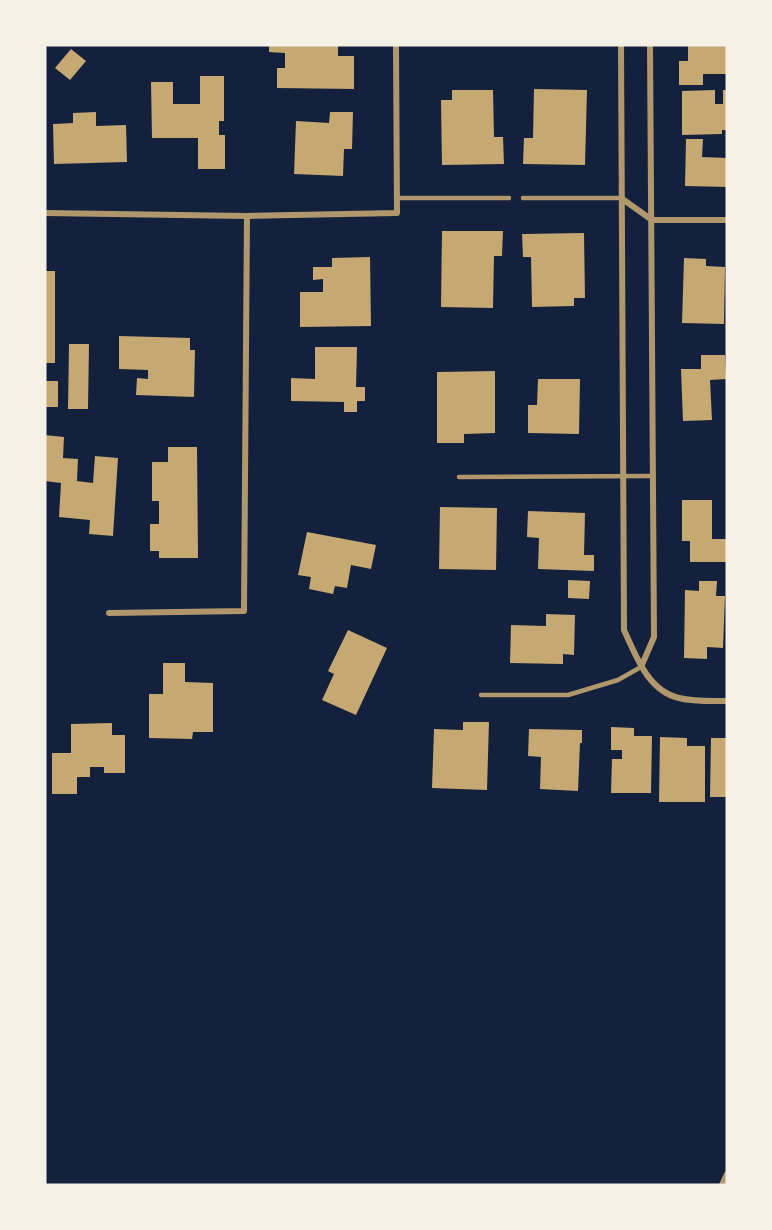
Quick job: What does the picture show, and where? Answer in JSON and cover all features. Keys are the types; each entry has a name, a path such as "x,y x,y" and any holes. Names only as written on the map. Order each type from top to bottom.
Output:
{"street":[{"path":"45,213 247,216 397,213 396,45"},
{"path":"621,45 624,630 641,667 657,687 677,698 698,701 727,700"},
{"path":"641,667 654,638 651,45"},
{"path":"621,198 652,220 727,220"},
{"path":"109,613 244,611 247,216"},
{"path":"722,1185 727,1173"}],"lane":[{"path":"397,198 509,198"},
{"path":"523,198 621,198"},
{"path":"459,477 653,476"},
{"path":"481,694 568,695 618,680 641,667"}],"building":[{"path":"269,45 338,45 338,56 354,56 354,89 277,88 277,68 285,68 285,53 269,52"},
{"path":"688,45 727,45 727,74 703,74 703,85 679,85 679,61 688,61"},
{"path":"71,49 86,61 70,80 55,68"},
{"path":"200,76 224,76 224,121 219,121 219,135 225,135 225,169 198,169 198,138 152,138 151,82 173,82 173,104 200,104"},
{"path":"534,89 587,90 585,165 523,164 524,138 533,138"},
{"path":"452,90 493,90 494,137 503,137 504,164 442,165 441,100 452,100"},
{"path":"715,90 715,104 723,104 723,90 727,90 727,130 722,130 722,134 682,135 682,91"},
{"path":"96,112 96,126 126,125 127,162 54,164 53,124 73,123 73,113"},
{"path":"330,112 353,112 352,149 344,149 343,176 294,174 296,121 329,123"},
{"path":"686,139 703,139 702,157 727,158 727,187 685,186"},
{"path":"442,231 503,231 502,256 494,256 493,308 441,307"},
{"path":"584,233 585,298 574,298 574,306 532,307 531,257 523,257 522,234"},
{"path":"370,257 371,326 300,327 300,292 323,292 323,279 313,280 313,267 332,267 332,258"},
{"path":"684,258 706,259 706,266 725,267 724,324 682,323"},
{"path":"45,271 55,271 55,363 45,363"},
{"path":"119,336 190,338 190,350 195,350 194,397 136,395 137,378 148,379 148,370 119,369"},
{"path":"69,344 89,344 88,409 68,409"},
{"path":"315,347 357,347 356,387 365,387 365,401 357,401 357,412 344,412 344,402 291,401 291,378 315,379"},
{"path":"701,355 725,355 726,379 710,380 712,420 683,421 681,369 701,369"},
{"path":"495,371 495,433 464,434 464,443 437,443 437,372"},
{"path":"538,379 580,379 579,434 528,433 528,405 537,405"},
{"path":"45,381 58,381 58,407 45,407"},
{"path":"45,435 64,437 63,458 78,459 77,481 93,483 95,456 118,458 113,536 89,534 90,520 59,517 61,483 45,481"},
{"path":"168,447 197,447 198,558 159,558 159,551 150,551 150,524 159,524 159,501 152,501 152,462 168,462"},
{"path":"682,500 712,500 712,539 726,539 726,562 690,562 690,541 682,541"},
{"path":"440,507 497,508 496,570 439,569"},
{"path":"528,511 585,513 584,555 594,555 594,571 538,569 539,538 527,537"},
{"path":"307,532 376,545 371,569 351,565 347,588 335,586 333,594 309,589 311,577 298,575"},
{"path":"568,580 590,581 589,599 568,598"},
{"path":"699,581 717,581 716,596 725,596 723,648 707,647 707,659 684,658 685,590 699,591"},
{"path":"546,614 575,615 574,655 563,654 563,664 510,663 511,625 546,626"},
{"path":"348,630 387,648 356,715 322,700 334,674 328,671"},
{"path":"163,663 185,663 185,682 213,683 213,732 193,732 192,739 149,738 149,694 163,694"},
{"path":"463,722 489,722 487,790 432,788 434,729 463,730"},
{"path":"112,723 112,735 125,735 125,773 104,773 104,767 90,767 90,777 77,777 77,794 52,794 52,753 71,753 71,724"},
{"path":"611,727 634,728 634,736 652,736 651,793 611,793 612,759 622,759 622,750 611,750"},
{"path":"529,729 582,730 578,791 540,789 541,757 528,756"},
{"path":"660,737 687,738 687,746 705,746 705,802 659,802"},
{"path":"711,738 727,738 727,797 710,797"}]}
